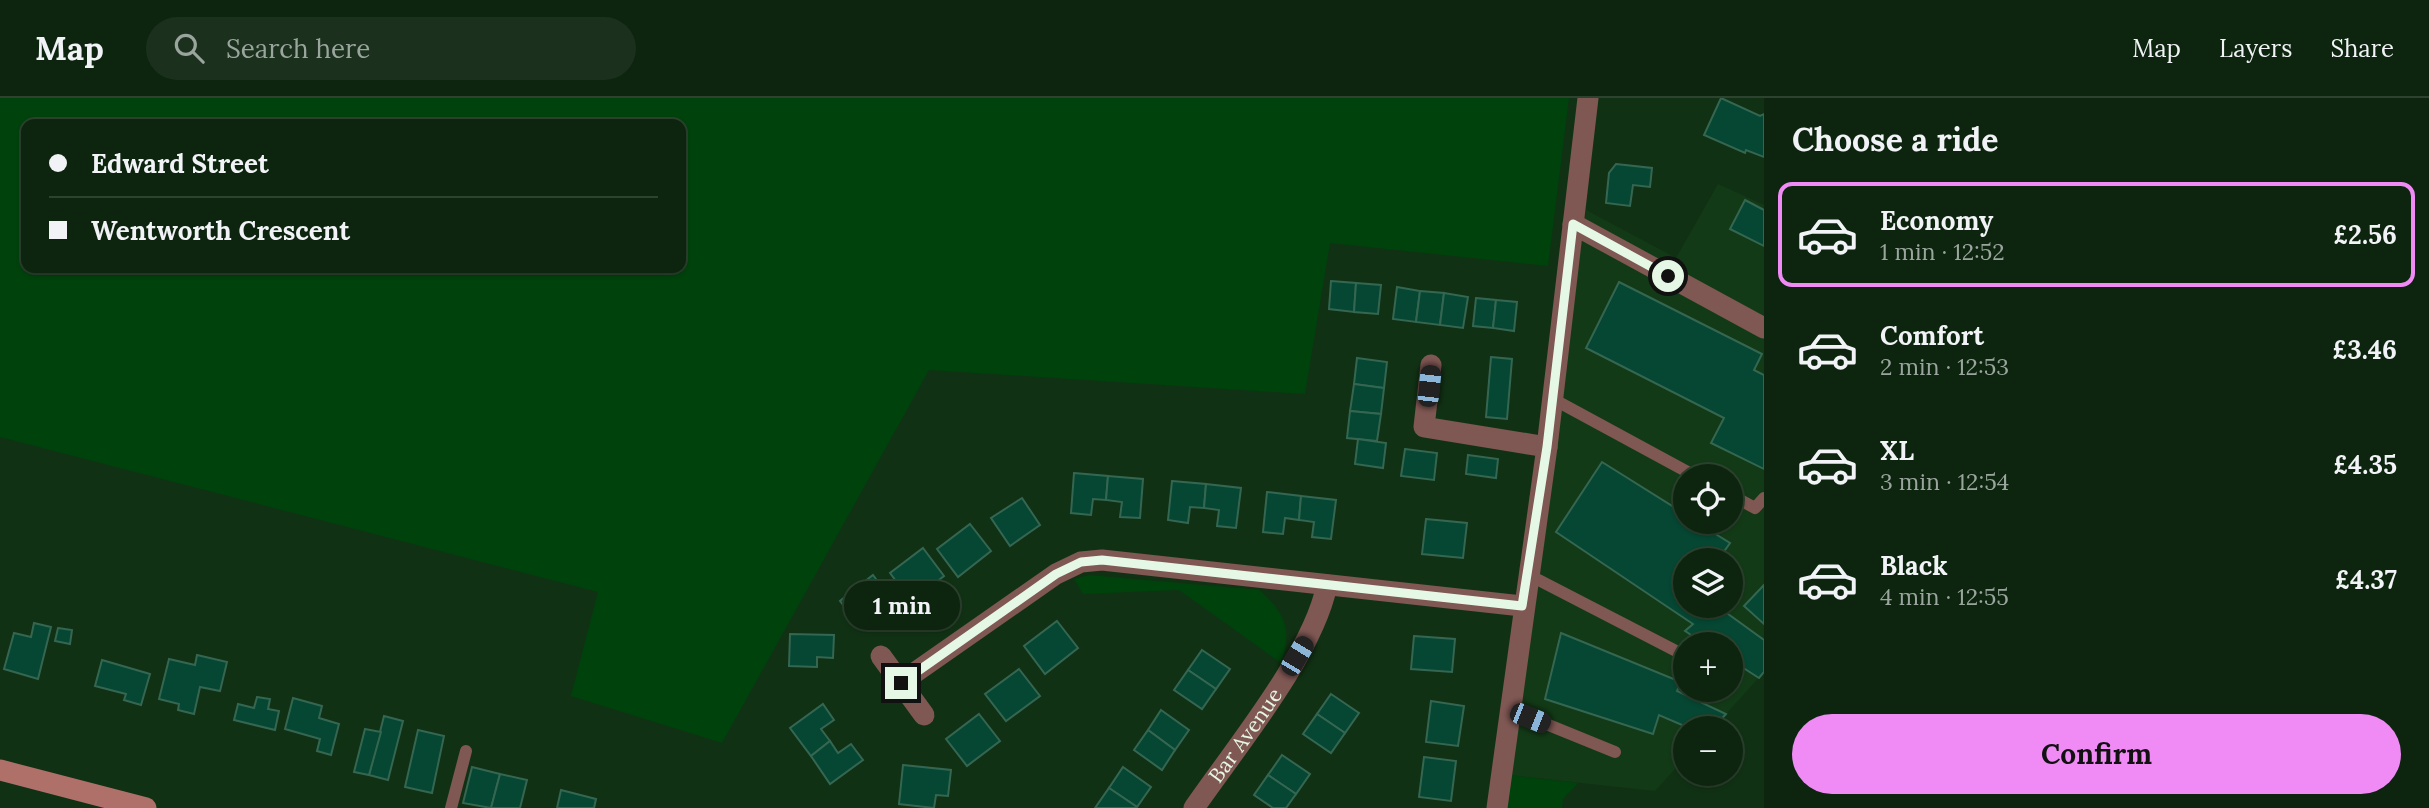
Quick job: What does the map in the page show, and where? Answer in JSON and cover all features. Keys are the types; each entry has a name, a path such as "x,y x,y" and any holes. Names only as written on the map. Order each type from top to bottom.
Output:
{"main road":[{"path":"0,770 146,808"}],"street":[{"path":"1497,808 1522,606 1547,447 1588,98"},
{"path":"1573,224 1764,328"},
{"path":"1431,365 1424,427 1547,447"},
{"path":"901,683 1056,574 1081,562 1102,560 1522,606"},
{"name":"Bar Avenue","path":"1194,808 1308,637 1323,604 1327,585"},
{"path":"881,656 924,715"}],"lane":[{"path":"1552,399 1673,464"},
{"path":"1743,502 1755,508 1764,498"},
{"path":"1527,574 1673,649"},
{"path":"1509,709 1615,752"},
{"path":"451,808 466,751"}],"shaded area":[{"path":"0,98 1569,98 1548,266 1330,243 1305,394 929,370 722,743 571,696 598,592 0,437"},
{"path":"1718,184 1764,205 1764,672 1743,695 1743,632 1673,632 1673,702 1737,702 1724,716 1673,716 1673,771 1655,791 1509,775 1586,210 1676,258"},
{"path":"1089,575 1259,590 1275,606 1284,623 1286,641 1281,663 1179,590 1083,594 1074,579"},
{"path":"1509,775 1578,783 1563,799 1562,808 1507,808"}],"building":[{"path":"1721,98 1760,116 1764,114 1764,157 1746,150 1745,153 1704,135"},
{"path":"1616,164 1652,168 1650,187 1633,185 1630,206 1606,203 1609,173"},
{"path":"1745,200 1764,210 1764,246 1730,229"},
{"path":"1331,281 1356,283 1354,312 1329,309"},
{"path":"1619,282 1762,354 1754,370 1764,375 1764,469 1711,443 1724,418 1586,348"},
{"path":"1356,283 1381,285 1378,314 1354,312"},
{"path":"1397,287 1420,291 1416,322 1393,319"},
{"path":"1420,291 1444,293 1440,325 1416,322"},
{"path":"1444,293 1468,297 1463,328 1440,325"},
{"path":"1476,298 1496,300 1493,328 1473,326"},
{"path":"1496,300 1517,302 1514,331 1493,328"},
{"path":"1491,357 1512,359 1507,419 1486,417"},
{"path":"1357,358 1387,362 1384,388 1354,384"},
{"path":"1354,384 1384,388 1381,414 1350,411"},
{"path":"1350,411 1381,414 1377,441 1347,438"},
{"path":"1358,439 1386,443 1383,468 1355,464"},
{"path":"1405,449 1437,453 1434,480 1401,476"},
{"path":"1468,455 1498,459 1496,478 1466,474"},
{"path":"1602,462 1673,506 1673,534 1715,534 1730,543 1726,548 1673,548 1673,611 1556,532"},
{"path":"1074,473 1108,476 1106,500 1093,499 1091,515 1071,513"},
{"path":"1108,476 1143,479 1140,518 1120,517 1122,502 1106,500"},
{"path":"1172,481 1206,484 1204,508 1190,507 1188,523 1168,520"},
{"path":"1206,484 1241,488 1236,528 1217,526 1219,510 1204,508"},
{"path":"1267,492 1301,496 1299,520 1285,518 1283,534 1263,532"},
{"path":"1301,496 1336,500 1331,539 1312,537 1314,522 1299,520"},
{"path":"1022,498 1040,525 1010,546 991,518"},
{"path":"1426,519 1467,523 1463,558 1422,554"},
{"path":"970,524 991,551 958,577 937,549"},
{"path":"923,548 944,576 911,601 890,573"},
{"path":"873,575 894,603 861,628 840,601"},
{"path":"1764,585 1764,624 1744,606"},
{"path":"1684,618 1734,618 1764,640 1764,672 1759,678 1743,668 1743,632 1685,631 1693,624"},
{"path":"1057,621 1078,648 1045,674 1024,646"},
{"path":"34,623 51,627 38,679 4,669 14,633 31,637"},
{"path":"58,628 72,630 70,644 55,641"},
{"path":"1561,633 1673,679 1673,702 1700,702 1726,714 1673,716 1673,721 1659,715 1653,734 1545,699"},
{"path":"790,634 834,635 833,658 817,657 817,667 789,666"},
{"path":"1414,636 1455,639 1452,672 1411,669"},
{"path":"1202,650 1230,669 1216,689 1188,670"},
{"path":"197,655 227,662 220,691 200,687 194,714 178,710 179,704 159,699 169,659 195,665"},
{"path":"102,660 150,674 141,705 124,700 126,694 95,686"},
{"path":"1019,669 1040,696 1006,721 985,694"},
{"path":"1188,670 1216,689 1202,709 1174,690"},
{"path":"1331,694 1359,713 1345,733 1317,714"},
{"path":"257,697 270,699 268,709 279,711 275,730 234,720 238,704 254,708"},
{"path":"293,698 322,706 319,718 339,724 331,755 317,751 320,739 285,729"},
{"path":"1431,701 1464,706 1458,746 1426,742"},
{"path":"823,704 834,720 821,729 830,741 811,756 790,728"},
{"path":"1161,710 1189,730 1175,750 1148,730"},
{"path":"979,714 1000,741 967,766 946,739"},
{"path":"1317,714 1345,733 1331,753 1303,734"},
{"path":"384,716 403,721 388,780 369,775"},
{"path":"365,729 381,732 369,775 354,772"},
{"path":"418,730 444,736 432,793 405,787"},
{"path":"1148,730 1175,750 1162,770 1134,750"},
{"path":"830,741 838,753 851,744 863,760 830,784 811,756"},
{"path":"1282,755 1310,774 1296,794 1268,775"},
{"path":"1424,757 1456,761 1451,801 1419,797"},
{"path":"903,765 951,770 948,796 936,795 934,808 899,804"},
{"path":"472,767 500,774 491,808 463,803"},
{"path":"1123,767 1151,787 1137,807 1109,788"},
{"path":"500,774 527,780 520,808 491,808"},
{"path":"1268,775 1296,794 1286,808 1273,808 1254,795"},
{"path":"1109,788 1137,807 1095,808"},
{"path":"561,790 596,799 594,808 557,808"}],"route":[{"path":"901,683 1056,574 1081,562 1102,560 1522,606 1547,447 1573,224 1668,276"}]}
